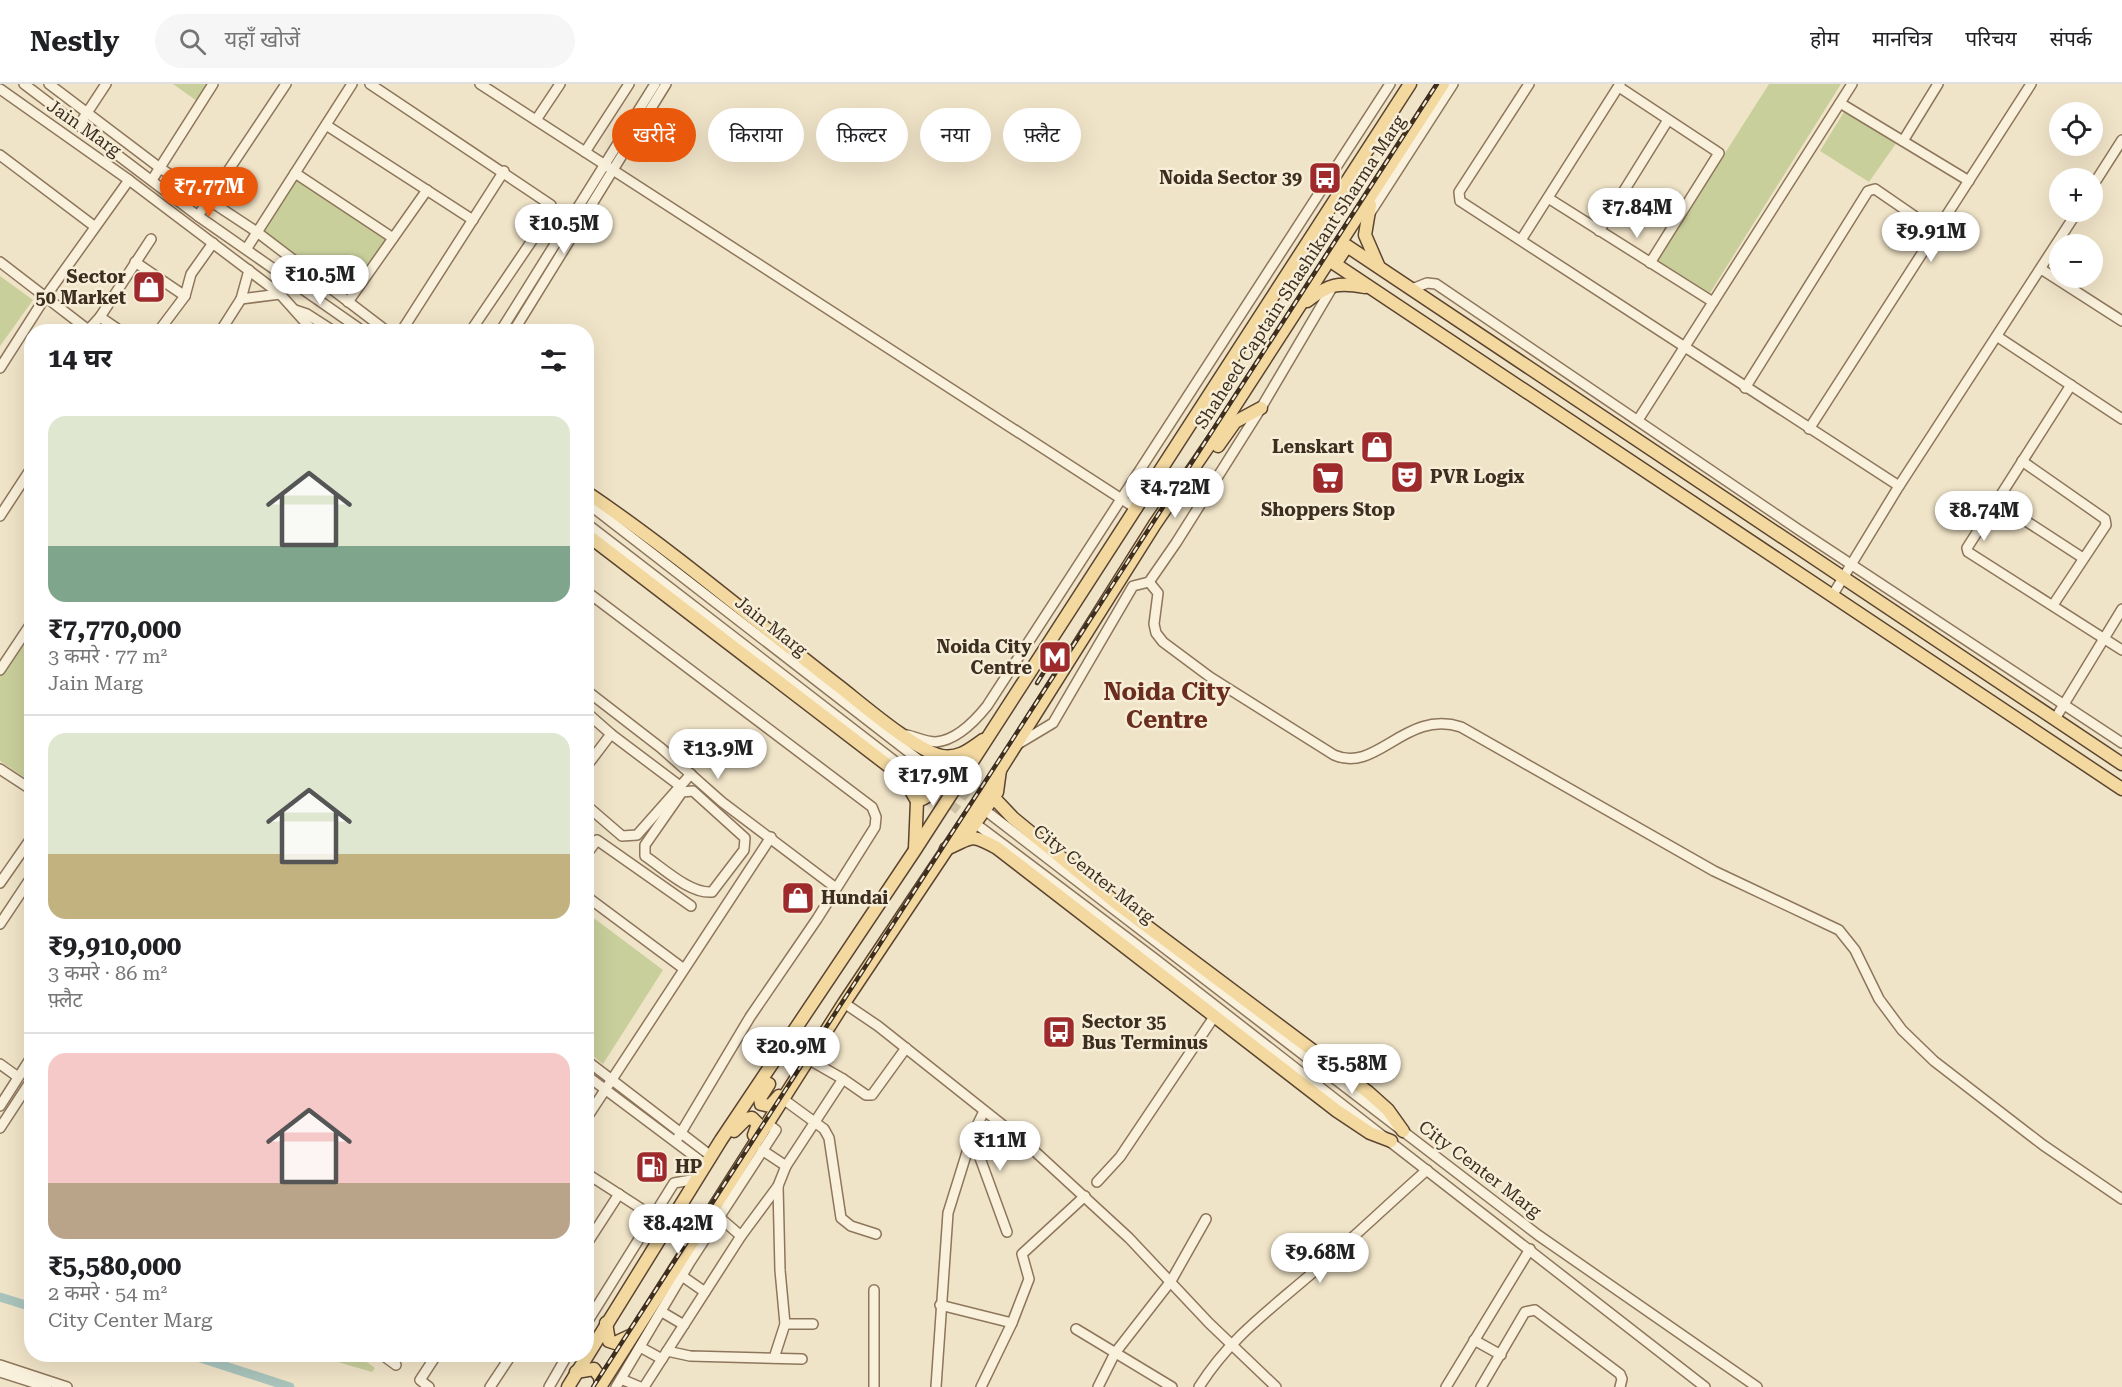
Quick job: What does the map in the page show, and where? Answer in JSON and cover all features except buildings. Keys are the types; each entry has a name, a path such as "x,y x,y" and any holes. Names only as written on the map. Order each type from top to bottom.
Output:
{"main road":[{"name":"Shaheed Captain Shashikant Sharma Marg","path":"594,1343 721,1140 915,850 1410,84"},
{"name":"Shaheed Captain Shashikant Sharma Marg","path":"600,1386 844,1003 944,850 1000,770 1443,84"},
{"path":"1372,195 1366,219 1365,236 1381,269"},
{"path":"2122,764 1347,246 1335,264 2122,789"},
{"path":"1296,312 1323,289 1342,283 1370,287"},
{"path":"1187,478 1204,465 1235,422 1261,408"},
{"path":"594,498 678,559 874,714 933,753 950,757 961,755 989,736"},
{"path":"594,540 903,777 917,801 915,850"},
{"path":"917,801 932,794 942,781 950,765 950,757"},
{"path":"944,850 964,839 994,798 1000,782 1000,770"},
{"path":"994,798 1013,819 1120,906 1368,1092 1388,1110 1403,1131"},
{"path":"964,839 982,840 997,848 1338,1111 1370,1133 1391,1141"},
{"path":"783,1047 782,1062 760,1098 764,1106 773,1104 806,1062"},
{"path":"721,1140 739,1128 746,1119 755,1119 759,1127 747,1153"},
{"path":"606,1323 609,1341 615,1343 633,1334"},
{"name":"Shaheed Captain Shashikant Sharma Marg","path":"568,1387 582,1362"},
{"path":"576,1372 594,1369 600,1377 600,1386"}],"street":[{"name":"Jain Marg","path":"24,84 198,216 354,324"},
{"path":"49,84 88,111 160,168 257,232 377,324"},
{"path":"79,125 106,84"},
{"path":"152,180 213,84"},
{"path":"198,216 286,84"},
{"path":"247,248 352,84"},
{"path":"370,84 548,201 552,211 475,324"},
{"path":"480,84 1137,509"},
{"path":"536,120 560,84"},
{"path":"585,152 629,84"},
{"path":"518,324 655,84"},
{"path":"505,324 666,84"},
{"path":"905,735 927,741 944,740 969,726 979,717 1390,84"},
{"path":"1366,219 1453,84"},
{"path":"1529,84 1459,197 1460,201 1899,486"},
{"path":"1638,420 1852,84"},
{"path":"1903,141 1938,84"},
{"path":"1809,429 2031,84"},
{"path":"1521,240 1619,86 1719,153 1650,263"},
{"name":"Jain Marg","path":"0,89 129,180 249,270 280,294 307,324"},
{"path":"1840,103 1969,181"},
{"path":"1599,231 1668,120"},
{"path":"326,125 473,220"},
{"path":"2103,170 2122,140"},
{"path":"0,155 94,226"},
{"path":"406,324 504,171"},
{"path":"295,173 393,238"},
{"path":"28,324 94,226 129,180"},
{"path":"1745,388 1868,191 1875,189 1936,231"},
{"path":"348,302 427,190"},
{"path":"1548,198 1713,302"},
{"path":"1832,596 1899,486 2071,222"},
{"path":"95,324 151,239"},
{"path":"164,324 185,296 191,274 213,243"},
{"path":"0,262 82,324"},
{"path":"135,262 185,296"},
{"path":"2041,269 2121,318"},
{"path":"225,324 241,299 249,270"},
{"path":"1412,290 1427,283 1436,284 1851,564 2122,743"},
{"path":"1014,746 1053,723 1133,586 1149,582 1261,408 1332,286"},
{"path":"241,299 280,294"},
{"path":"295,310 324,324"},
{"path":"343,316 345,324"},
{"path":"100,317 110,324"},
{"path":"0,368 24,330"},
{"path":"1998,336 2122,419"},
{"path":"2072,385 1967,543 1968,552 2122,650"},
{"path":"2022,461 2105,519 2106,525 2053,605"},
{"path":"0,516 24,479"},
{"path":"1995,501 2083,558"},
{"name":"Jain Marg","path":"594,508 937,774"},
{"name":"Jain Marg","path":"594,529 927,786"},
{"path":"1149,582 1158,593 1154,624 1156,633 1163,642 1210,677 1334,755 1345,760 1366,757 1430,723 1444,722 1461,727 1714,871 1839,930 1855,950 1879,999 1902,1030 1935,1061 2043,1145 2122,1199"},
{"path":"594,597 872,807 876,817 875,827 750,1017 676,1141"},
{"path":"2055,719 2122,609"},
{"path":"0,670 24,634"},
{"path":"594,696 691,774 722,802 836,888"},
{"path":"594,719 681,786"},
{"path":"594,756 611,734"},
{"path":"0,769 24,785"},
{"path":"594,812 622,836 637,835 691,774"},
{"path":"693,791 745,838 744,850 712,892 706,893 692,887 645,856 645,845 682,792 693,791"},
{"name":"City Center Marg","path":"990,814 1538,1235 1757,1387"},
{"name":"City Center Marg","path":"980,827 1530,1249 1692,1383 1705,1387"},
{"path":"594,1107 771,837"},
{"path":"594,844 597,840 691,906"},
{"path":"0,883 24,848"},
{"path":"682,899 692,887"},
{"path":"0,924 24,888"},
{"path":"594,902 684,969"},
{"path":"844,1003 906,1048 1029,1146 1085,1196 1276,1387"},
{"path":"1097,1182 1120,1157 1214,1017"},
{"path":"806,1062 843,1079 866,1095 872,1095 906,1048"},
{"path":"0,1064 18,1077"},
{"path":"594,1066 682,1132 708,1161"},
{"path":"0,1106 24,1068"},
{"path":"767,1123 776,1130 682,1276 618,1383 642,1387 741,1236 778,1186 786,1166 843,1079"},
{"path":"594,1080 676,1141 708,1161"},
{"path":"0,1128 24,1094"},
{"path":"783,1099 815,1122 829,1138 841,1218 851,1226 876,1234"},
{"path":"936,1387 948,1213 972,1136 984,1111"},
{"path":"972,1136 1007,1232"},
{"path":"762,1150 786,1166"},
{"path":"1199,1387 1230,1343 1427,1170"},
{"path":"594,1178 668,1226"},
{"path":"594,1311 652,1215 674,1184 697,1179"},
{"path":"774,1358 785,1324 780,1270 778,1186"},
{"path":"594,1233 619,1194"},
{"path":"981,1387 1012,1323 1029,1279 1022,1254 1085,1196"},
{"path":"719,1217 741,1236"},
{"path":"1098,1387 1115,1353 1171,1281 1206,1220"},
{"path":"1446,1387 1530,1249"},
{"path":"682,1276 705,1292"},
{"path":"874,1290 874,1387"},
{"path":"940,1305 1012,1323"},
{"path":"1481,1387 1525,1312 1535,1310 1620,1374 1623,1379 1620,1387"},
{"path":"662,1312 684,1325"},
{"path":"785,1324 813,1324"},
{"path":"1076,1329 1172,1387"},
{"path":"1474,1340 1500,1355"},
{"path":"640,1347 665,1355 802,1359"},
{"path":"392,1362 396,1365"},
{"path":"429,1387 420,1380 432,1362"},
{"path":"490,1387 507,1362"},
{"path":"549,1387 563,1362"},
{"path":"0,1365 67,1387"},
{"path":"0,1372 47,1387"}],"green space":[{"path":"173,84 208,84 197,101"},
{"path":"1769,84 1841,84 1710,293 1657,260"},
{"path":"1847,107 1897,142 1869,182 1820,151"},
{"path":"296,176 389,238 344,304 257,239"},
{"path":"0,276 33,300 0,346"},
{"path":"24,633 24,777 0,761 0,671"},
{"path":"594,918 663,970 603,1064 594,1057"},
{"path":"338,1362 367,1362 375,1368 372,1372"}],"waterway":[{"path":"0,1297 24,1304"},
{"path":"213,1362 290,1387"}],"tunnel":[{"path":"939,776 981,807"},
{"path":"930,788 971,820"}],"railway":[{"path":"593,1387 1437,84"},
{"path":"1037,683 1061,645"}],"place":[{"name":"Noida Sector 39","path":"1325,178"},
{"name":"Sector 50 Market","path":"149,287"},
{"name":"Lenskart","path":"1377,447"},
{"name":"PVR Logix","path":"1407,477"},
{"name":"Shoppers Stop","path":"1328,478"},
{"name":"Noida City Centre","path":"1055,657"},
{"name":"Hundai","path":"798,898"},
{"name":"Sector 35 Bus Terminus","path":"1059,1032"},
{"name":"HP","path":"652,1167"}],"district":[{"name":"Noida City Centre","path":"1167,706"}]}
